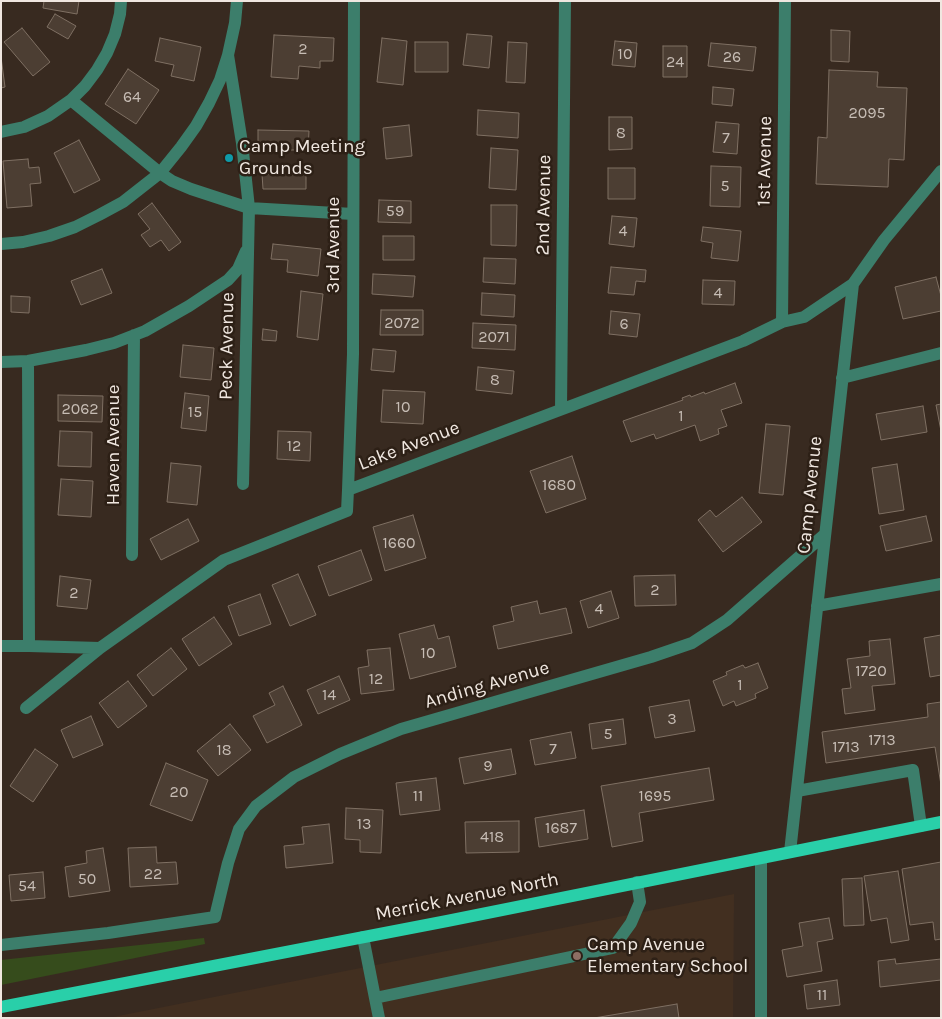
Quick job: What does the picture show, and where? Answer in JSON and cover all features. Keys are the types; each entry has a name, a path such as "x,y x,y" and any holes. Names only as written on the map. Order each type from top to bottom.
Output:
{"main road":[{"name":"Merrick Avenue North","path":"1,1007 941,822"}],"street":[{"path":"1,132 24,127 48,116 71,100 89,81 98,70 115,34 121,1"},
{"path":"1,244 23,242 75,227 99,216 122,202 160,172 196,126 220,80 235,23 237,1"},
{"name":"3rd Avenue","path":"348,490 353,354 354,1"},
{"name":"2nd Avenue","path":"561,409 565,1"},
{"name":"1st Avenue","path":"782,322 785,1"},
{"path":"228,55 242,143 249,208"},
{"path":"71,100 172,181 191,189 249,208 353,214"},
{"name":"Camp Avenue","path":"790,852 853,284 884,240 941,171"},
{"name":"Peck Avenue","path":"243,484 249,208"},
{"path":"1,362 28,361 86,350 114,343 145,331 189,306 228,280 238,269 248,244"},
{"name":"Lake Avenue","path":"26,708 100,648 224,560 347,511 348,490 743,341 782,322 804,317 853,284"},
{"name":"Haven Avenue","path":"132,555 134,335"},
{"path":"842,378 941,353"},
{"path":"28,361 29,646"},
{"name":"Anding Avenue","path":"1,945 108,933 214,918 239,829 256,806 294,777 340,754 401,729 651,657 692,643 727,620 824,535"},
{"path":"817,606 941,584"},
{"path":"1,646 100,648"},
{"path":"797,791 912,770 921,826"},
{"path":"761,858 761,1018"},
{"path":"375,998 612,948 631,923 640,902 637,882"},
{"path":"362,937 379,1018"}],"shaded area":[{"name":"Camp Avenue Elementary School","path":"734,894 733,1018 108,1018"}],"green space":[{"path":"204,938 205,944 1,985 1,960"}],"building":[{"path":"44,1 79,1 77,14 43,8"},
{"path":"55,14 76,26 68,39 47,27"},
{"path":"22,28 50,62 33,76 4,42"},
{"path":"831,30 850,31 849,62 831,61"},
{"path":"467,34 492,36 489,68 463,65"},
{"path":"274,35 334,38 333,61 320,61 320,68 299,66 298,79 271,77"},
{"path":"160,38 201,47 194,81 171,76 174,65 155,61"},
{"path":"382,38 407,41 403,85 377,82"},
{"path":"615,41 637,43 635,67 612,65"},
{"path":"415,42 448,42 448,72 415,72"},
{"path":"508,42 527,43 525,83 506,82"},
{"path":"711,43 756,47 753,71 708,66"},
{"path":"663,46 687,46 687,77 663,77"},
{"path":"1,57 5,87 1,88"},
{"path":"128,69 159,90 136,124 105,104"},
{"path":"829,70 878,72 877,87 907,88 904,160 889,159 888,187 816,184 818,137 827,138"},
{"path":"713,87 734,89 732,106 712,104"},
{"path":"478,110 519,113 518,138 477,135"},
{"path":"609,117 632,117 632,149 609,150"},
{"path":"716,122 739,124 737,154 713,152"},
{"path":"409,125 412,156 386,159 383,128"},
{"path":"258,130 309,131 308,150 258,150"},
{"path":"79,140 100,180 74,193 54,153"},
{"path":"491,148 518,150 516,190 489,188"},
{"path":"28,159 29,168 39,167 41,183 30,184 32,206 7,208 3,161"},
{"path":"711,166 741,167 740,207 710,206"},
{"path":"608,168 635,168 635,199 608,199"},
{"path":"262,174 306,174 306,189 263,189"},
{"path":"379,200 411,201 411,223 378,222"},
{"path":"152,203 181,242 169,251 161,240 150,247 141,235 150,229 138,214"},
{"path":"491,205 517,205 516,246 491,245"},
{"path":"612,216 637,218 634,247 609,244"},
{"path":"703,227 741,231 738,261 711,258 713,243 701,241"},
{"path":"383,236 414,236 414,260 383,260"},
{"path":"273,244 321,249 318,276 287,272 288,260 271,259"},
{"path":"484,258 516,259 515,284 483,282"},
{"path":"611,267 646,270 645,282 636,281 634,295 608,293"},
{"path":"102,269 112,293 81,305 71,281"},
{"path":"373,274 415,276 413,297 372,294"},
{"path":"936,277 941,296 941,311 903,319 895,287"},
{"path":"703,280 735,281 734,305 702,304"},
{"path":"301,291 323,294 318,340 297,337"},
{"path":"482,293 515,295 514,317 481,315"},
{"path":"11,296 30,297 29,313 11,312"},
{"path":"381,310 423,310 423,335 380,335"},
{"path":"611,311 640,314 637,337 609,334"},
{"path":"473,323 516,325 515,350 472,348"},
{"path":"263,329 277,331 276,341 262,340"},
{"path":"183,345 214,348 211,380 180,377"},
{"path":"373,349 396,351 394,372 371,370"},
{"path":"478,367 514,371 512,394 476,390"},
{"path":"735,383 742,403 721,410 727,426 718,429 719,434 700,441 695,425 656,439 654,434 631,442 623,421 683,400 682,398 690,395 691,397 704,392 705,394"},
{"path":"383,390 425,392 423,424 381,422"},
{"path":"185,393 209,396 206,431 181,428"},
{"path":"58,395 103,396 102,422 58,421"},
{"path":"941,404 941,431 936,405"},
{"path":"923,406 927,432 881,440 876,414"},
{"path":"766,424 790,426 783,495 759,493"},
{"path":"60,431 92,432 91,467 58,466"},
{"path":"278,431 311,432 310,461 277,459"},
{"path":"572,456 586,499 546,513 530,471"},
{"path":"171,463 201,466 197,505 167,502"},
{"path":"897,464 904,510 879,514 872,468"},
{"path":"61,479 93,481 91,517 58,515"},
{"path":"742,497 762,522 723,552 698,520 710,510 716,517"},
{"path":"413,515 426,558 385,571 373,527"},
{"path":"926,516 932,541 886,551 880,526"},
{"path":"188,519 199,541 161,560 150,539"},
{"path":"361,550 372,580 329,596 318,566"},
{"path":"298,574 316,615 290,626 272,585"},
{"path":"675,575 676,605 635,606 634,576"},
{"path":"60,576 91,580 87,609 57,606"},
{"path":"611,591 619,618 588,628 580,601"},
{"path":"260,594 271,624 239,636 228,606"},
{"path":"537,601 540,614 566,608 572,633 498,649 493,626 514,621 511,607"},
{"path":"214,617 232,644 199,666 182,639"},
{"path":"434,625 438,639 449,636 456,667 410,679 399,634"},
{"path":"941,635 941,675 930,677 924,638"},
{"path":"890,639 895,684 872,686 875,710 845,714 842,689 851,688 847,659 870,656 869,641"},
{"path":"171,648 187,669 153,696 137,675"},
{"path":"390,648 394,690 361,694 358,668 369,666 367,650"},
{"path":"758,663 768,688 755,694 756,698 736,706 734,701 723,706 713,681 727,675 726,672 743,665 745,668"},
{"path":"339,676 350,700 318,714 307,690"},
{"path":"128,681 147,706 118,728 99,703"},
{"path":"283,686 302,725 267,743 253,716 275,705 269,693"},
{"path":"689,700 695,731 655,738 649,707"},
{"path":"941,702 941,785 935,747 826,763 822,732 928,717 927,704"},
{"path":"91,716 103,745 73,758 61,730"},
{"path":"623,719 626,744 592,749 589,724"},
{"path":"230,724 251,750 218,776 197,751"},
{"path":"571,732 576,758 535,765 530,740"},
{"path":"35,749 58,765 33,802 10,786"},
{"path":"511,749 516,774 464,784 459,758"},
{"path":"166,763 208,780 192,821 150,805"},
{"path":"709,768 714,800 639,813 643,841 612,847 601,786"},
{"path":"436,778 440,810 400,815 396,783"},
{"path":"346,808 383,810 381,853 360,852 360,840 345,839"},
{"path":"584,810 588,839 539,847 535,818"},
{"path":"519,821 519,852 466,853 465,822"},
{"path":"329,824 333,863 286,868 284,846 304,844 302,827"},
{"path":"156,847 157,863 176,862 178,884 130,887 128,848"},
{"path":"103,848 110,891 69,897 65,867 87,863 86,851"},
{"path":"941,862 941,939 935,940 933,922 910,925 902,869"},
{"path":"898,871 909,940 891,943 887,918 871,921 864,876"},
{"path":"43,872 45,898 11,901 9,875"},
{"path":"862,878 864,925 844,926 842,879"},
{"path":"829,918 833,939 817,942 822,971 787,977 782,950 803,946 799,923"},
{"path":"895,959 896,964 941,959 941,980 880,987 878,961"},
{"path":"837,980 840,1005 807,1009 804,985"},
{"path":"677,1004 679,1018 594,1018"}],"place":[{"name":"Camp Meeting Grounds","path":"229,158"},
{"name":"Camp Avenue Elementary School","path":"577,956"}]}
